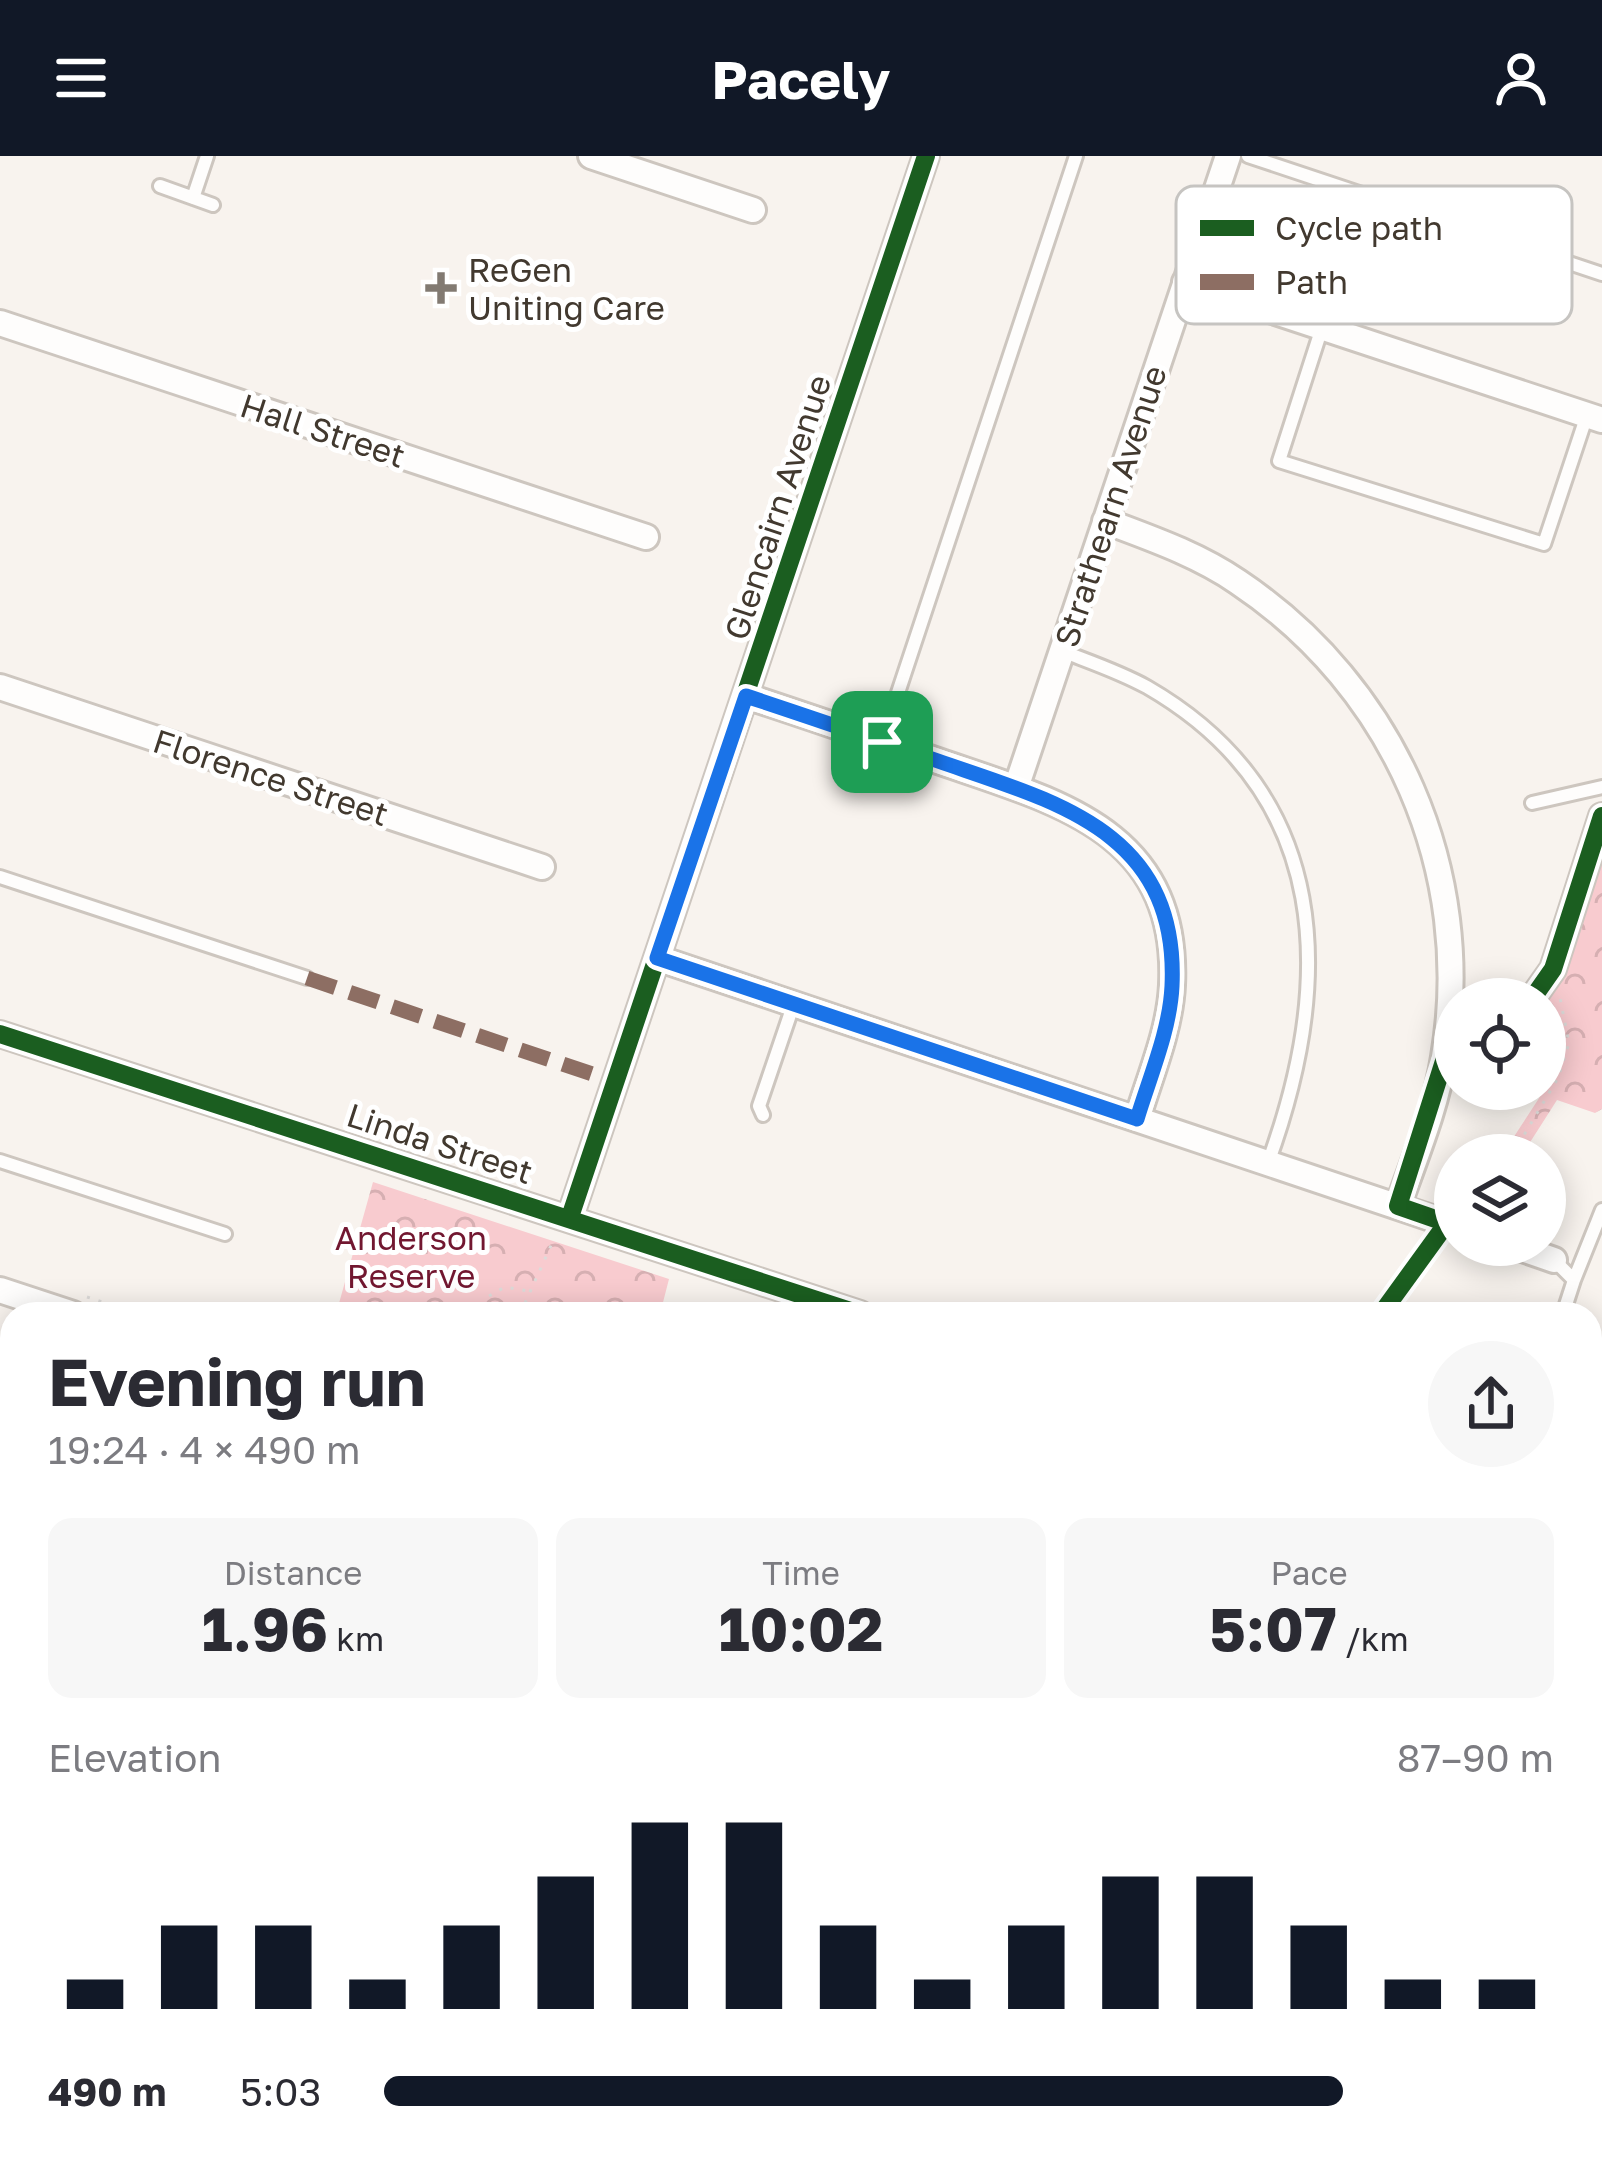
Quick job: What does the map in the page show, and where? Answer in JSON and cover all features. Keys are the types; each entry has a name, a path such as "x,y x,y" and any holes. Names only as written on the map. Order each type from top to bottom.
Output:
{"street":[{"path":"591,156 753,210"},
{"name":"Glencairn Avenue","path":"562,1227 926,156"},
{"name":"Strathearn Avenue","path":"1218,186 1228,156"},
{"name":"Strathearn Avenue","path":"1016,788 1176,309"},
{"name":"Hall Street","path":"0,323 646,537"},
{"path":"1312,324 1594,418"},
{"path":"1105,521 1178,549 1235,580 1285,616 1328,657 1392,746 1418,801 1445,893 1451,978"},
{"name":"Florence Street","path":"0,687 542,867"},
{"path":"746,696 1016,788 1101,826 1143,868 1156,893 1172,957 1172,987 1137,1119"},
{"path":"1547,978 1602,816"},
{"path":"657,958 1434,1219"},
{"name":"Linda Street","path":"0,1034 788,1302"},
{"path":"1398,1206 1434,1103"},
{"path":"0,1290 36,1302"}],"lane":[{"path":"193,198 206,156"},
{"path":"882,742 1076,156"},
{"path":"1248,156 1340,186"},
{"path":"160,186 213,205"},
{"path":"1572,264 1602,274"},
{"path":"1322,324 1279,461 1544,544"},
{"path":"1538,562 1594,418"},
{"path":"1062,651 1143,684 1197,723 1272,811 1288,847 1310,932 1310,1000 1303,1049 1268,1163"},
{"path":"1532,803 1602,787"},
{"path":"0,877 307,978"},
{"path":"763,1115 760,1106 794,1002"},
{"path":"0,1161 225,1234"},
{"path":"1567,1302 1602,1210"},
{"path":"1560,1266 1574,1280"}],"path":[{"path":"525,1302 562,1227"},
{"path":"490,1295 505,1287 530,1292"}],"green space":[{"path":"1602,850 1602,1109 1595,1113 1566,1103 1566,978 1561,978"},
{"path":"1531,1110 1551,1110 1535,1134 1516,1134"},
{"name":"Anderson Reserve","path":"373,1182 669,1279 663,1302 339,1302"}],"marked path":[{"path":"307,978 616,1082"}],"cycle path":[{"path":"570,1217 926,156"},
{"path":"1547,978 1602,816"},
{"path":"0,1034 823,1302"},
{"path":"1390,1302 1447,1223 1398,1206 1434,1093"}],"place":[{"name":"ReGen Uniting Care","path":"441,288"}],"route":[{"path":"746,696 882,742 1076,811 1101,826 1143,868 1165,922 1172,987 1137,1119 657,958 746,696"}]}
